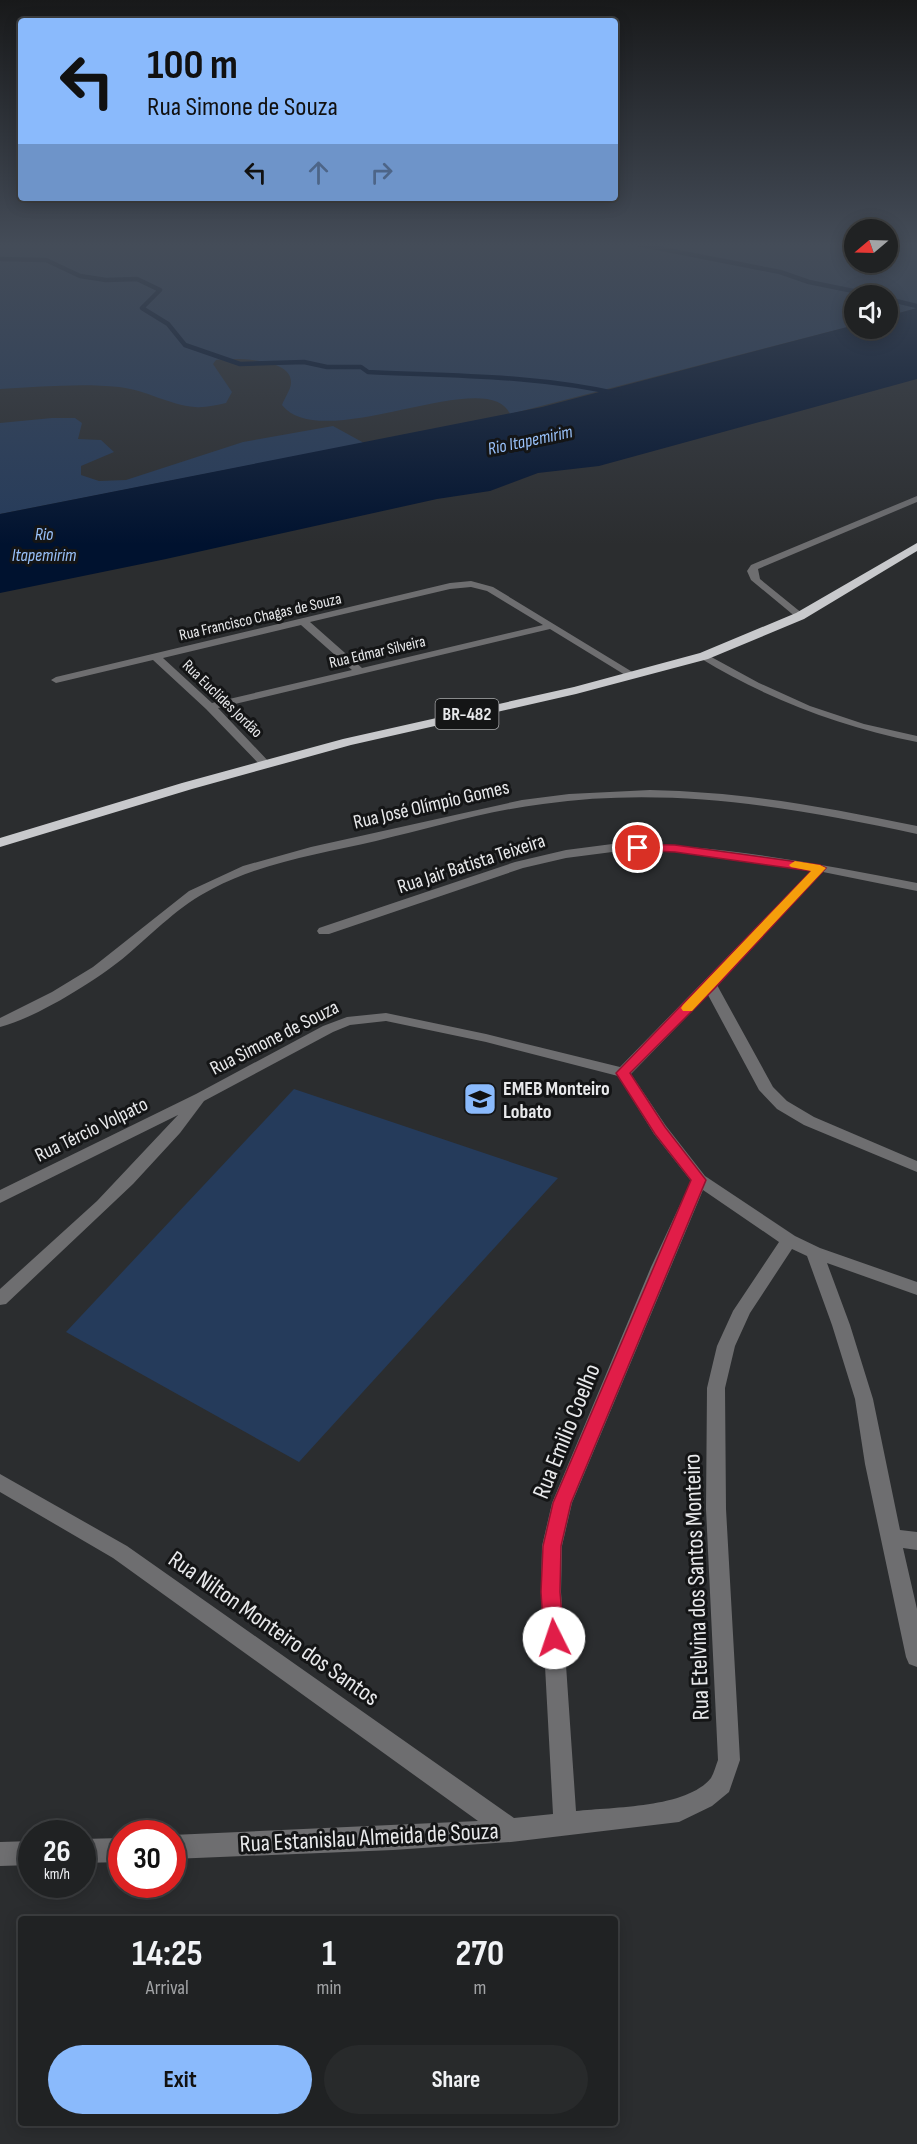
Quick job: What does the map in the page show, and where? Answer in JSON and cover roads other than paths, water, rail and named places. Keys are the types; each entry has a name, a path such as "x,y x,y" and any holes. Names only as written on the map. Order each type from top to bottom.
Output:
{"highway":[{"name":"BR-482","path":"0,843 348,742 634,676 704,656 800,616 917,546"}],"street":[{"path":"800,616 756,580 752,571 754,567 917,499"},
{"name":"Rua Francisco Chagas de Souza","path":"56,680 450,586 471,584 490,589 551,626"},
{"path":"303,621 358,670"},
{"path":"551,626 634,676"},
{"name":"Rua Edmar Silveira","path":"210,707 551,626"},
{"name":"Rua Euclides Jordão","path":"155,656 210,707 266,765"},
{"path":"704,656 772,695 813,712 863,729 917,739"},
{"name":"Rua José Olímpio Gomes","path":"0,1023 68,989 111,960 174,907 206,886 243,870 284,858 507,806 589,796 700,796 759,800 917,830"},
{"name":"Rua Jair Batista Teixeira","path":"324,931 519,865 566,854 620,847 675,848 820,868 917,887"},
{"path":"820,868 623,1073 660,1130 699,1180 789,1240 814,1252 917,1290"},
{"path":"710,985 767,1090 782,1105 808,1121 917,1167"},
{"name":"Rua Simone de Souza","path":"0,1299 112,1197 160,1149 201,1098 328,1029 366,1017 386,1017 623,1073"},
{"name":"Rua Tércio Volpato","path":"0,1197 201,1098"},
{"name":"Rua Emilio Coelho","path":"565,1824 551,1592 552,1546 562,1503 699,1180"},
{"name":"Rua Etelvina dos Santos Monteiro","path":"565,1824 679,1811 704,1798 721,1784 729,1760 716,1509 716,1388 726,1346 742,1311 789,1240"},
{"path":"814,1252 841,1325 864,1399 875,1464 917,1657"},
{"name":"Rua Nilton Monteiro dos Santos","path":"0,1482 120,1552 511,1830"},
{"path":"892,1538 917,1541"},
{"name":"Rua Estanislau Almeida de Souza","path":"186,1847 393,1838 565,1824"},
{"path":"0,1854 18,1853"}],"water":[{"name":"Rio Itapemirim","path":"782,344 917,344 917,379 599,466 538,473 490,491 437,499 0,593 0,514 542,407"}],"waterway":[{"path":"184,344 240,364 304,362 327,367 361,367 368,372 557,383 619,394 614,393"}],"place":[{"name":"EMEB Monteiro Lobato","path":"480,1099"}]}
